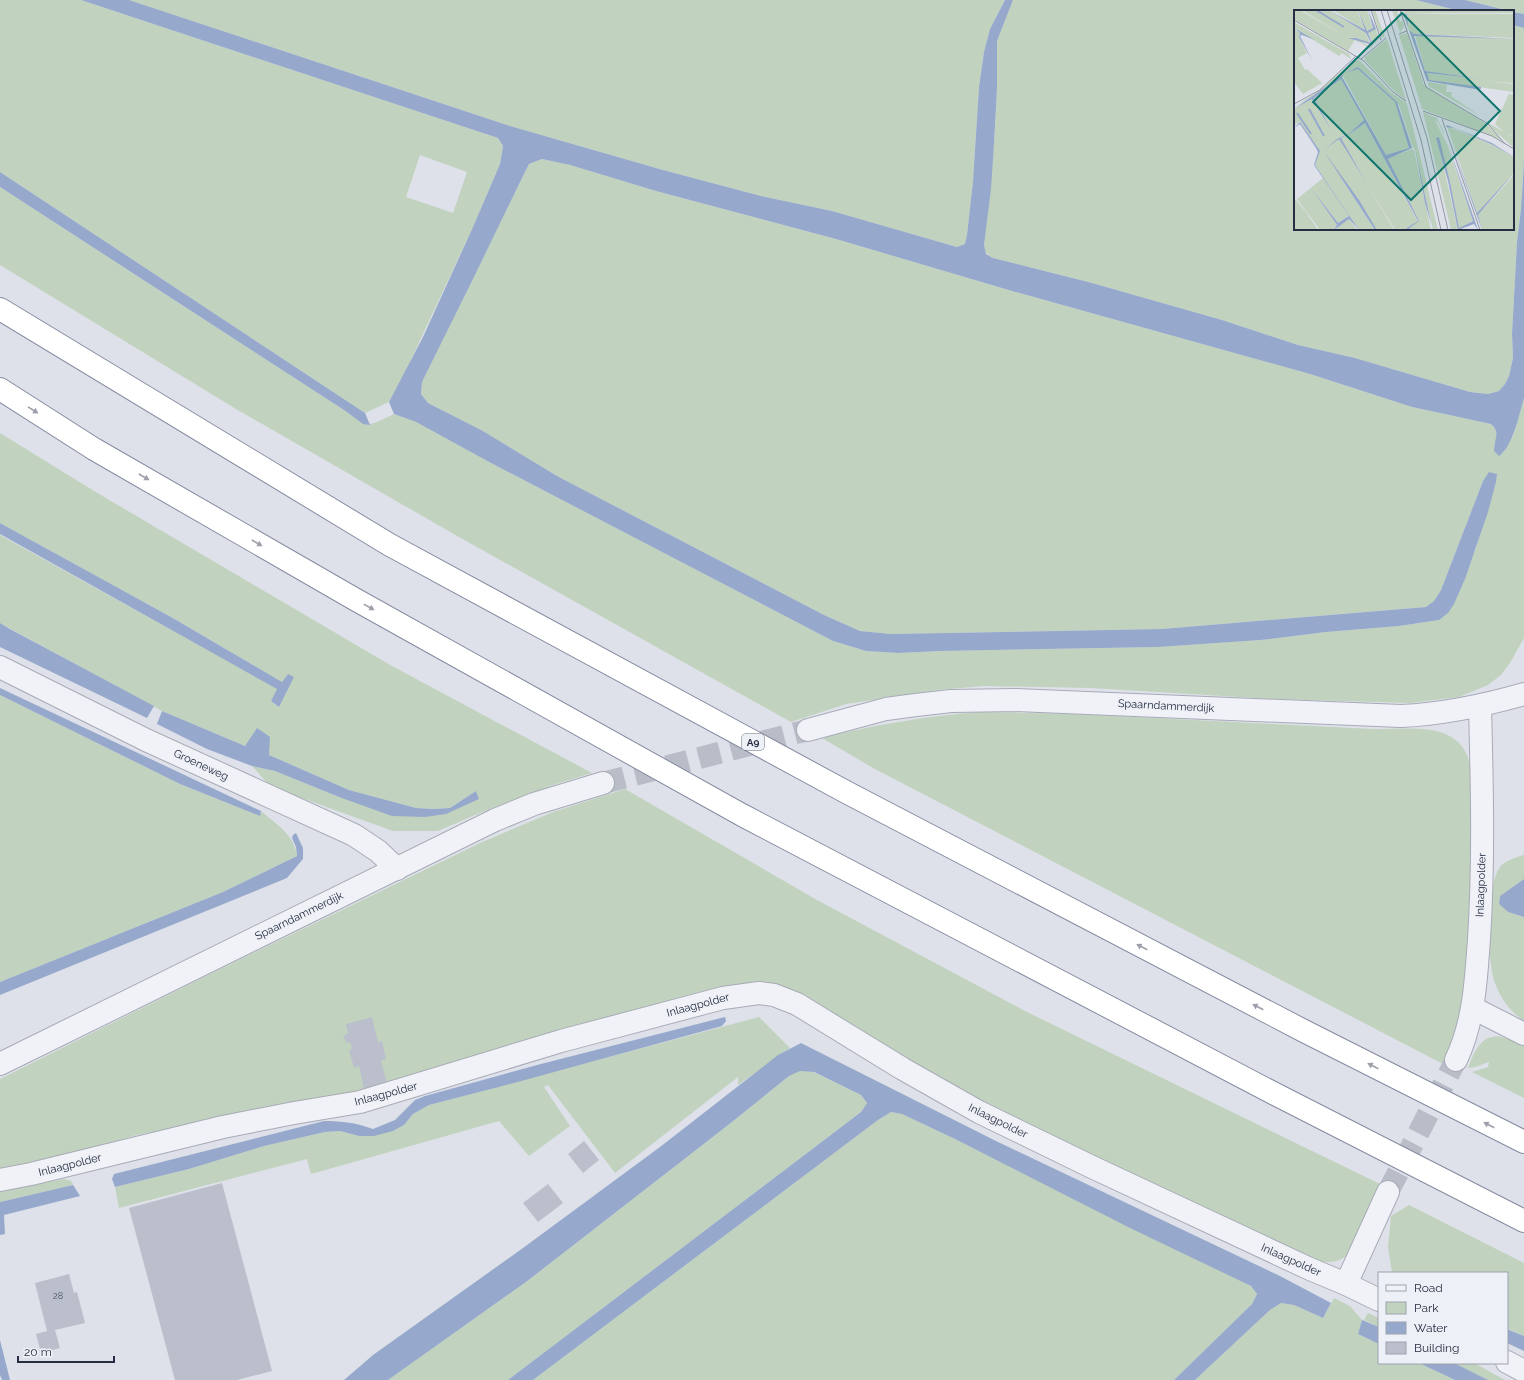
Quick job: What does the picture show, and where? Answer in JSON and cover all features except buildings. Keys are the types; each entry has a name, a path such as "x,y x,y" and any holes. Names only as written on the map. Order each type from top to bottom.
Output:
{"highway":[{"name":"A9","path":"0,309 390,545 846,792 1297,1027 1524,1142"},
{"path":"0,389 94,448 338,590 742,815 1261,1087 1524,1221"}],"street":[{"name":"Groeneweg","path":"0,667 146,740 354,835 378,851 397,869"},
{"name":"Spaarndammerdijk","path":"808,730 886,710 951,701 1015,700 1401,716 1443,713 1480,706 1524,694"},
{"name":"Inlaagpolder","path":"1456,1060 1464,1044 1473,1008 1479,933 1483,858 1480,706"},
{"name":"Spaarndammerdijk","path":"0,1064 495,820 534,804 603,783"},
{"name":"Inlaagpolder","path":"0,1180 39,1173 223,1127 360,1102 562,1041 723,998 743,994 759,993 774,995 797,1004 914,1076 979,1112 1378,1300"},
{"path":"1473,1008 1524,1034"},
{"path":"1346,1284 1388,1192"},
{"path":"1508,1363 1524,1371"}],"green space":[{"path":"0,0 81,0 498,138 503,146 500,164 473,227 402,379 389,402 365,413 0,172","holes":["420,155 467,172 453,213 406,197"]},
{"path":"129,0 1005,0 990,29 984,52 979,87 973,181 966,244 957,247 832,211 761,196 663,170 510,126"},
{"path":"1013,0 1416,0 1456,10 1294,10 1294,230 1514,230 1514,25 1524,28 1524,162 1517,242 1512,334 1513,358 1509,376 1505,384 1499,391 1488,394 1470,392 1355,358 1298,345 1222,320 1092,283 993,258 986,253 984,246 994,144 997,88 997,41"},
{"path":"1465,0 1524,0 1524,14 1514,12 1514,10 1507,10"},
{"path":"542,159 570,165 656,191 836,239 1012,291 1310,374 1412,407 1491,424 1496,430 1494,448 1513,436 1524,398 1524,638 1510,663 1501,675 1488,685 1459,697 1410,703 1274,699 1091,688 983,686 938,690 846,704 791,722 459,537 236,409 0,265 0,187 364,423 368,424 378,422 394,414 416,422 491,463 833,641 866,651 898,653 1158,647 1261,640 1326,632 1399,626 1439,620 1475,551 1496,482 1496,474 1483,481 1441,590 1434,601 1426,607 1162,629 891,634 860,631 824,615 557,476 483,431 428,403 421,394 422,382 529,164"},
{"path":"0,433 99,494 392,666 592,773 556,784 438,831 393,831 271,787 252,766 275,771 339,797 425,817 479,799 476,791 450,808 416,808 349,790 269,755 257,729 245,746 162,711 0,623 0,535 278,689 271,701 279,707 293,677 288,674 282,682 171,617 0,523"},
{"path":"0,695 180,784 260,816 261,811 289,836 293,842 297,856 223,892 0,982"},
{"path":"980,712 1077,714 1373,729 1419,729 1447,735 1458,742 1466,753 1471,769 1473,856 1468,943 1462,1005 1454,1037 1443,1064 873,768 822,738 900,722"},
{"path":"625,789 817,900 1027,1012 1380,1184 1347,1255 1340,1260 1332,1262 1315,1261 991,1111 790,991 396,1084 137,1135 0,1173 0,1079 198,980 480,843 553,812"},
{"path":"1524,855 1524,879 1500,896 1499,904 1508,912 1524,917 1524,1021 1514,1013 1506,1003 1494,980 1490,956 1489,922 1490,905 1495,876 1502,865 1514,858"},
{"path":"759,1017 790,1048 738,1085 738,1077 615,1173 548,1085 544,1087 570,1126 529,1156 499,1121 311,1174 307,1159 119,1208 115,1187 189,1169 264,1146 325,1132 340,1131 359,1136 393,1131 404,1125 413,1114 429,1105"},
{"path":"1498,1036 1524,1044 1524,1098 1472,1072 1488,1067 1489,1062 1468,1068 1475,1051 1481,1043 1488,1038"},
{"path":"800,1070 813,1072 861,1095 867,1103 861,1112 508,1380 388,1380 526,1282 789,1076"},
{"path":"891,1112 902,1114 957,1140 1251,1286 1257,1294 1252,1304 1174,1380 533,1380 878,1120"},
{"path":"64,1179 71,1181 73,1185 0,1202 0,1192"},
{"path":"1409,1205 1524,1263 1524,1336 1508,1328 1508,1272 1392,1272 1388,1247 1391,1216"},
{"path":"1334,1298 1350,1306 1362,1320 1358,1334 1378,1344 1378,1364 1421,1364 1455,1380 1195,1380 1270,1310 1281,1303 1294,1305 1323,1318"},
{"path":"1368,1313 1378,1318 1378,1327 1364,1320"},
{"path":"1455,1364 1476,1364 1505,1380 1488,1380"}],"water":[{"path":"81,0 129,0 510,126 663,170 761,196 832,211 957,247 965,244 967,235 973,181 979,87 984,52 990,29 1005,0 1013,0 997,41 997,88 994,144 991,189 984,245 986,254 993,258 1092,283 1222,320 1298,345 1355,358 1470,392 1488,394 1499,391 1509,376 1513,358 1512,334 1517,242 1524,162 1524,398 1512,438 1499,456 1494,451 1496,430 1491,424 1412,407 1310,374 1012,291 836,239 656,191 570,165 542,159 529,164 422,382 421,394 428,403 483,431 557,476 824,615 860,631 891,634 1162,629 1426,607 1434,601 1441,590 1483,481 1489,472 1497,474 1488,512 1465,579 1454,604 1448,613 1439,620 1399,626 1326,632 1261,640 1158,647 898,653 866,651 833,641 491,463 416,422 394,414 389,402 423,337 500,164 503,146 498,138"},
{"path":"1416,0 1465,0 1506,10 1456,10"},
{"path":"1514,12 1524,14 1524,28 1514,25"},
{"path":"0,172 365,413 370,425 363,424 344,410 0,187"},
{"path":"0,523 171,617 282,682 288,674 294,677 279,707 271,701 277,689 0,534"},
{"path":"0,623 154,706 147,718 0,647"},
{"path":"0,688 261,811 260,816 180,784 0,695"},
{"path":"162,711 245,746 257,728 270,737 269,755 349,790 416,808 450,808 476,791 479,799 446,814 425,817 392,816 339,797 275,771 252,766 207,749 157,724"},
{"path":"296,833 303,848 303,859 287,878 0,995 0,982 223,892 297,856 296,847 292,838"},
{"path":"1524,879 1524,917 1508,912 1499,904 1500,896"},
{"path":"725,1017 726,1021 722,1026 429,1105 413,1114 404,1125 393,1131 374,1136 359,1136 340,1131 325,1132 264,1146 189,1169 115,1187 112,1179 114,1174 324,1121 337,1121 361,1125 373,1129 395,1120 415,1100 425,1096 537,1065"},
{"path":"801,1043 998,1142 1280,1276 1331,1303 1323,1318 1294,1305 1281,1303 1270,1310 1195,1380 1174,1380 1252,1304 1257,1294 1251,1286 1130,1228 957,1140 902,1114 891,1112 878,1120 533,1380 508,1380 861,1112 867,1103 861,1095 814,1072 800,1071 789,1076 526,1282 388,1380 344,1380 373,1355 523,1248 660,1147 778,1055"},
{"path":"73,1185 80,1196 4,1215 5,1234 0,1235 0,1202"},
{"path":"1362,1320 1378,1327 1378,1344 1358,1334"},
{"path":"1508,1329 1524,1336 1524,1351 1508,1343"},
{"path":"0,1340 10,1380 2,1380 0,1375"},
{"path":"1421,1364 1456,1364 1488,1380 1455,1380"}],"tunnel":[{"path":"603,783 808,730"},
{"path":"1388,1192 1456,1060"}]}
